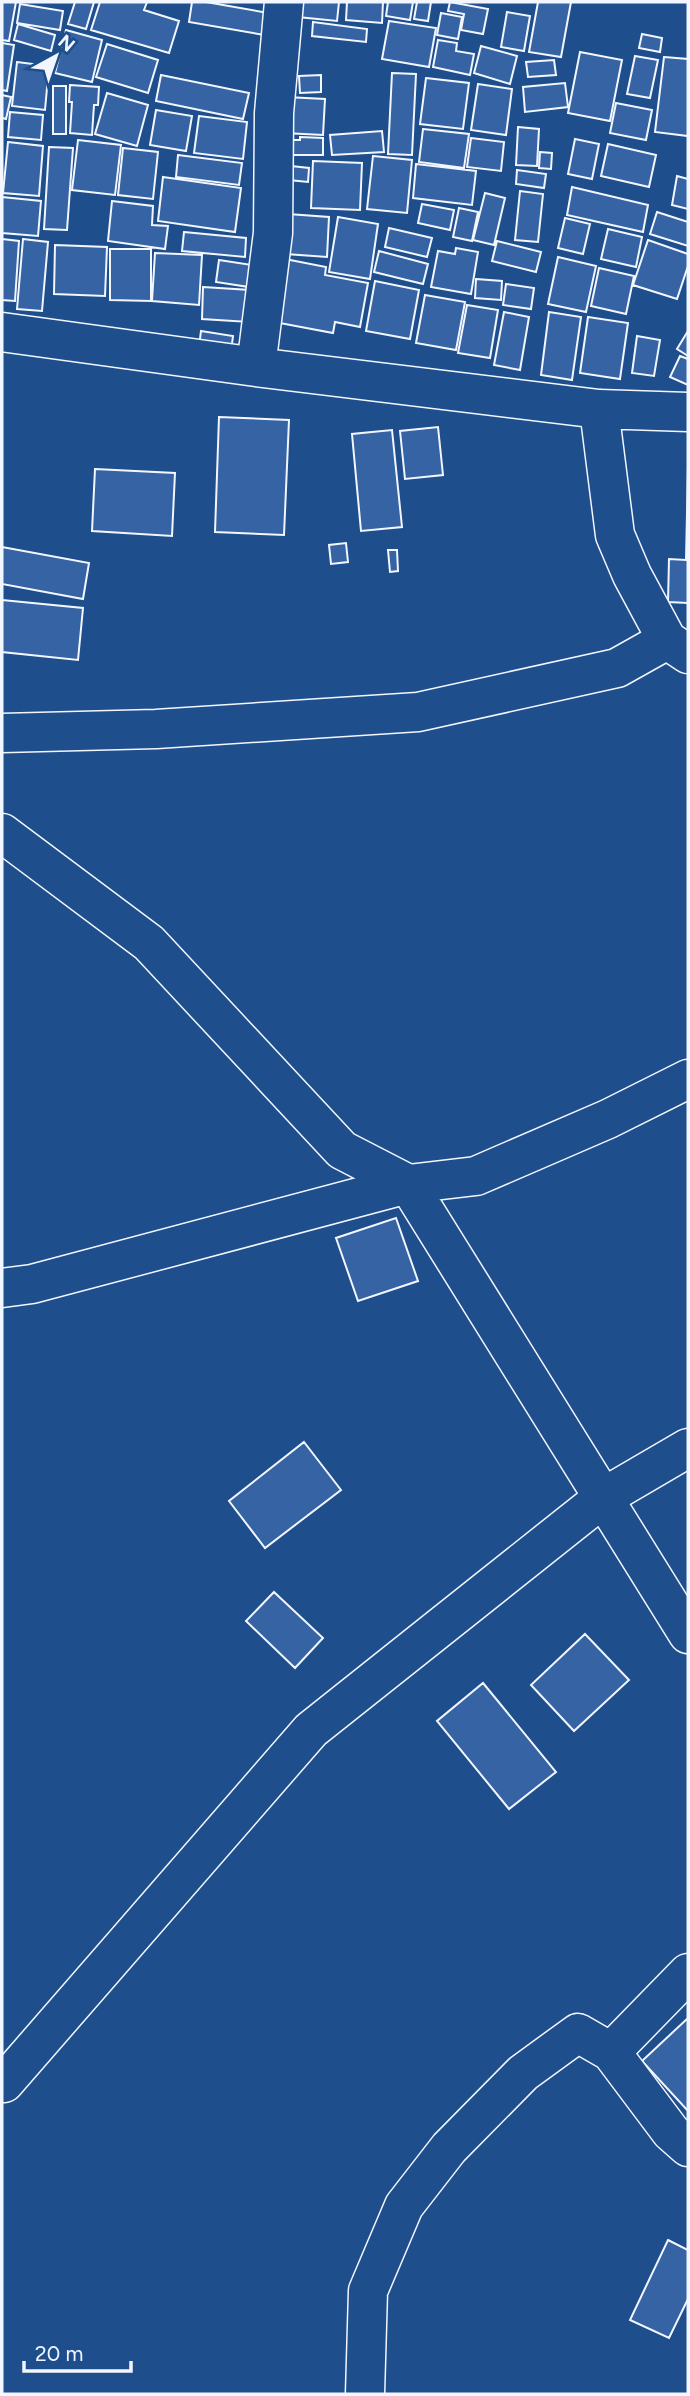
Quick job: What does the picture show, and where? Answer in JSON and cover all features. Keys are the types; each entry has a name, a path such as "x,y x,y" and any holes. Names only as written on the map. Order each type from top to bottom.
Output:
{"street":[{"path":"256,367 273,233 274,113 284,2"},
{"path":"2,332 256,367 599,409 688,412"},
{"path":"2,733 156,729 418,712 617,668 677,647 632,575 615,535 599,409"},
{"path":"2,832 149,943 342,1150 408,1184 688,1634"},
{"path":"2,1288 32,1284 408,1184 476,1176 607,1119 688,1079"},
{"path":"4,2084 311,1730 604,1497 688,1448"},
{"path":"611,2052 688,1973"},
{"path":"365,2394 368,2291 404,2206 449,2148 523,2073 555,2048 578,2033 611,2052 671,2132 688,2147"}],"building":[{"path":"2,2 16,2 9,41 2,40"},
{"path":"75,2 94,2 86,29 68,24"},
{"path":"100,2 147,2 144,10 179,21 169,53 91,30"},
{"path":"192,2 274,14 270,36 189,22"},
{"path":"299,2 339,2 337,21 298,17"},
{"path":"347,2 383,2 382,23 346,20"},
{"path":"388,2 413,2 410,20 386,16"},
{"path":"417,2 431,2 428,21 414,19"},
{"path":"450,2 488,9 483,34 461,30 464,14 448,11"},
{"path":"538,2 571,2 561,57 529,52"},
{"path":"20,4 63,11 60,30 17,23"},
{"path":"507,12 530,16 524,51 501,47"},
{"path":"441,13 462,17 458,39 437,35"},
{"path":"389,21 436,28 429,67 382,59"},
{"path":"313,22 367,29 366,42 312,36"},
{"path":"18,24 55,35 51,51 14,40"},
{"path":"66,30 102,40 92,82 55,73"},
{"path":"642,34 662,38 660,52 639,48"},
{"path":"438,40 457,43 456,51 474,54 470,75 433,67"},
{"path":"2,43 14,45 7,91 2,90"},
{"path":"107,44 158,60 148,93 96,77"},
{"path":"481,46 517,56 510,84 474,73"},
{"path":"580,52 622,60 610,121 568,113"},
{"path":"635,56 658,60 650,98 627,94"},
{"path":"664,57 688,59 688,136 655,132"},
{"path":"554,60 556,75 528,77 526,62"},
{"path":"17,62 49,66 45,110 12,106"},
{"path":"392,73 416,74 412,155 388,154"},
{"path":"161,75 249,93 243,119 156,101"},
{"path":"321,75 321,92 300,93 299,76"},
{"path":"426,78 469,83 463,129 420,124"},
{"path":"565,83 568,107 525,112 523,87"},
{"path":"478,84 512,89 506,135 471,130"},
{"path":"70,85 99,87 98,105 94,105 92,135 70,133"},
{"path":"53,86 66,86 66,134 53,134"},
{"path":"107,93 148,105 137,146 95,134"},
{"path":"2,95 11,97 6,119 2,118"},
{"path":"286,97 325,99 323,135 284,133"},
{"path":"616,103 652,110 646,140 610,133"},
{"path":"156,110 192,116 186,151 150,145"},
{"path":"10,112 43,115 41,140 8,137"},
{"path":"199,116 247,122 243,159 194,153"},
{"path":"518,127 539,129 537,166 516,165"},
{"path":"423,129 469,134 464,168 419,162"},
{"path":"382,131 384,152 332,155 330,135"},
{"path":"300,137 323,138 323,155 292,155 292,140 300,140"},
{"path":"471,138 504,142 501,171 467,167"},
{"path":"575,139 599,144 592,179 568,174"},
{"path":"78,140 121,145 115,195 72,190"},
{"path":"8,142 43,146 39,196 3,193"},
{"path":"608,144 656,155 649,187 601,176"},
{"path":"49,147 73,148 67,230 44,229"},
{"path":"123,148 158,152 153,199 118,195"},
{"path":"540,152 552,153 551,169 539,168"},
{"path":"178,155 242,163 239,185 176,177"},
{"path":"373,156 412,160 407,213 367,209"},
{"path":"313,161 362,163 360,210 311,208"},
{"path":"416,164 476,171 472,205 413,198"},
{"path":"291,166 309,168 308,182 289,180"},
{"path":"517,170 546,174 544,188 516,184"},
{"path":"677,176 688,179 688,209 672,205"},
{"path":"163,177 241,188 235,232 158,221"},
{"path":"572,187 648,205 643,232 567,215"},
{"path":"520,191 543,194 538,242 515,240"},
{"path":"485,193 505,198 494,245 473,240"},
{"path":"2,197 41,201 38,236 2,233"},
{"path":"112,201 153,206 152,225 168,226 165,249 108,241"},
{"path":"422,204 454,210 450,230 418,223"},
{"path":"459,208 478,212 472,241 453,237"},
{"path":"657,212 688,222 688,246 650,234"},
{"path":"288,214 329,217 327,257 286,254"},
{"path":"338,217 378,224 370,279 329,272"},
{"path":"565,218 590,224 583,254 558,248"},
{"path":"389,228 432,238 427,257 385,247"},
{"path":"608,229 642,237 636,267 601,259"},
{"path":"184,232 246,238 245,257 182,251"},
{"path":"2,239 19,241 15,301 2,300"},
{"path":"23,239 48,242 42,311 17,309"},
{"path":"648,240 688,254 688,266 677,299 633,285"},
{"path":"497,241 541,252 536,272 492,261"},
{"path":"55,245 107,247 105,296 54,294"},
{"path":"456,248 478,252 471,294 431,287 438,251 455,254"},
{"path":"110,249 151,249 151,301 110,300"},
{"path":"379,251 428,264 423,284 374,272"},
{"path":"155,253 202,255 199,305 152,301"},
{"path":"558,257 596,266 586,312 548,304"},
{"path":"280,258 326,267 325,275 368,283 360,327 335,322 333,333 269,321"},
{"path":"219,260 252,265 249,287 216,282"},
{"path":"599,268 634,276 626,314 591,306"},
{"path":"476,279 502,281 501,300 475,298"},
{"path":"375,281 419,290 410,339 366,331"},
{"path":"506,284 534,288 531,309 503,305"},
{"path":"203,287 250,290 249,322 202,319"},
{"path":"425,295 465,302 456,350 416,343"},
{"path":"467,305 498,310 490,358 458,353"},
{"path":"504,312 529,317 520,370 494,365"},
{"path":"549,312 581,317 572,380 541,375"},
{"path":"588,317 628,323 620,379 580,373"},
{"path":"201,331 233,336 231,352 199,347"},
{"path":"688,331 688,356 677,349"},
{"path":"637,336 660,340 654,376 632,373"},
{"path":"680,356 688,359 688,385 670,377"},
{"path":"219,417 289,420 284,535 215,532"},
{"path":"438,427 443,475 405,479 400,431"},
{"path":"392,430 402,527 361,531 352,434"},
{"path":"688,466 688,603 668,602 669,559 686,560"},
{"path":"95,469 175,473 172,536 92,531"},
{"path":"346,543 348,562 331,564 329,545"},
{"path":"2,547 89,563 83,599 2,584"},
{"path":"388,550 397,550 398,571 390,572"},
{"path":"2,600 83,608 78,660 2,652"},
{"path":"396,1218 418,1281 358,1301 336,1238"},
{"path":"304,1442 341,1490 265,1548 229,1501"},
{"path":"274,1592 323,1638 295,1668 246,1621"},
{"path":"585,1634 629,1680 574,1731 531,1685"},
{"path":"483,1683 556,1772 509,1809 437,1721"},
{"path":"688,2018 688,2111 642,2061"},
{"path":"668,2240 688,2250 688,2299 669,2338 630,2320"}]}
